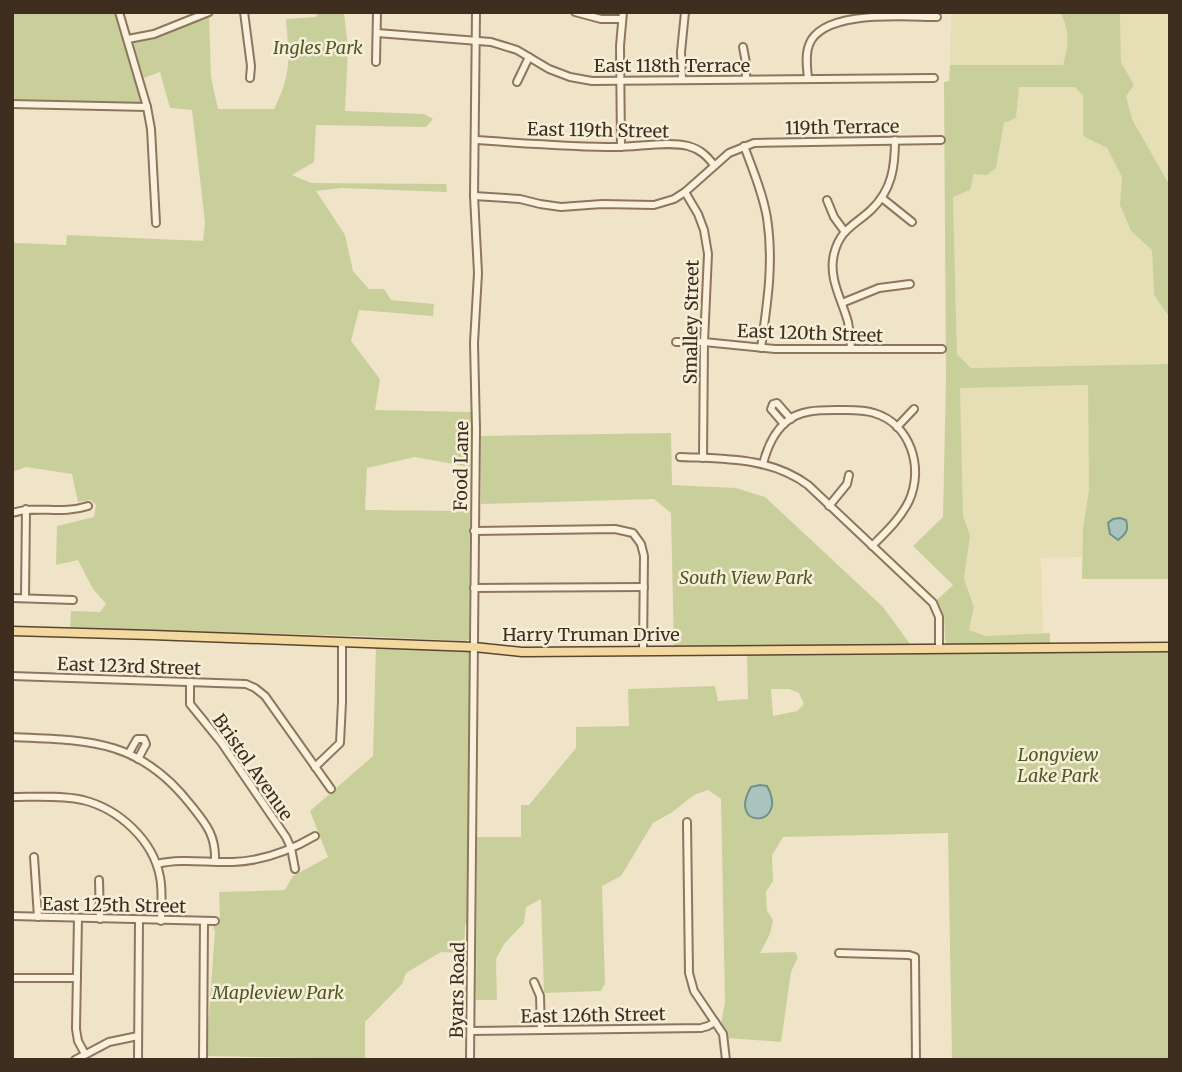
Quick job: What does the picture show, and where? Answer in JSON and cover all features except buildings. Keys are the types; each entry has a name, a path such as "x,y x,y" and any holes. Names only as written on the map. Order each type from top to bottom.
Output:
{"main road":[{"name":"Harry Truman Drive","path":"12,631 474,647 522,652 1170,647"}],"street":[{"path":"119,12 147,107 151,130 156,223"},
{"path":"244,12 250,78"},
{"path":"376,62 377,12"},
{"name":"Food Lane","path":"472,920 476,429 474,343 478,273 474,196 476,12"},
{"path":"575,12 601,19 622,16 621,147"},
{"path":"682,80 681,52 685,12"},
{"path":"128,39 154,34 206,13"},
{"path":"808,78 809,45 814,35 825,27 866,18 937,17"},
{"name":"East 118th Terrace","path":"377,33 476,40 503,45 549,69 570,77 593,80 934,78"},
{"path":"743,47 746,79"},
{"path":"517,82 529,57"},
{"path":"12,104 147,107"},
{"name":"119th Terrace","path":"744,146 778,142 941,139"},
{"name":"East 119th Street","path":"475,140 574,146 686,145 701,152 714,166"},
{"path":"851,349 849,324 834,280 832,265 835,248 845,232 870,211 890,185 895,140"},
{"path":"474,196 520,199 561,207 664,203 685,192 729,153 744,146 763,203 770,241 770,283 761,348"},
{"name":"Smalley Street","path":"685,192 698,214 707,243 703,458"},
{"path":"882,198 912,222"},
{"path":"827,200 834,217 845,232"},
{"path":"842,303 878,288 910,284"},
{"name":"East 120th Street","path":"676,342 761,348 942,349"},
{"path":"783,424 772,409 773,404 777,403 791,419"},
{"path":"897,427 914,409"},
{"path":"763,464 770,443 783,424 809,411 864,411 886,418 907,439 916,468 915,481 901,515 872,546"},
{"path":"680,457 743,460 763,464 785,471 808,485 933,603 939,617 939,648"},
{"path":"829,506 847,484 849,475"},
{"path":"12,513 26,509 66,511 88,506"},
{"path":"25,598 26,509"},
{"path":"474,531 615,529 636,536 643,556 643,651"},
{"path":"474,588 644,587"},
{"path":"12,598 73,600"},
{"path":"331,789 315,767 340,743 342,642"},
{"name":"East 123rd Street","path":"12,676 246,684 265,696 315,767"},
{"name":"Bristol Avenue","path":"190,682 190,704 221,742 286,837 295,869"},
{"path":"12,737 79,740 129,753 171,783 207,826 214,843 215,862"},
{"path":"129,753 137,739 144,739 146,744 138,759"},
{"path":"12,797 69,798 93,803 114,813 131,827 146,843 157,864 162,889 161,920"},
{"path":"687,822 689,973 694,991 723,1034 726,1060"},
{"path":"157,864 180,860 251,860 278,853 315,836"},
{"path":"34,857 38,917"},
{"path":"99,880 100,919"},
{"name":"East 125th Street","path":"12,916 215,921"},
{"path":"78,918 76,1029 78,1041 85,1054"},
{"path":"138,1060 139,920"},
{"name":"Byars Road","path":"470,1060 472,920"},
{"path":"203,1060 204,921"},
{"path":"839,953 915,957 916,1060"},
{"path":"12,978 76,978"},
{"path":"534,982 540,996 541,1030"},
{"name":"East 126th Street","path":"471,1031 701,1028 715,1022"},
{"path":"75,1060 110,1042 138,1036"}],"shaded area":[{"path":"951,12 1060,12 1066,23 1068,48 1063,65 950,65"},
{"path":"1120,12 1170,12 1170,186 1132,119 1126,96 1134,85 1121,62"},
{"path":"1019,87 1075,87 1083,96 1083,136 1107,148 1122,177 1120,205 1131,230 1152,250 1154,295 1170,318 1170,364 971,368 957,354 953,197 970,190 974,174 996,168 1004,123 1016,118"},
{"path":"1088,385 1089,490 1082,557 1041,558 1043,633 985,636 969,630 974,607 964,579 970,536 963,515 959,388"}],"green space":[{"path":"12,12 114,12 142,101 12,99"},
{"name":"Ingles Park","path":"318,12 344,12 348,48 345,111 424,114 433,119 426,127 316,125 314,162 292,175 311,183 446,184 447,192 341,188 316,191 345,235 353,271 369,289 384,289 391,300 434,304 433,316 359,310 351,341 380,379 375,410 472,412 470,467 415,457 367,468 365,510 470,511 469,639 70,628 71,611 100,612 106,604 93,589 78,560 56,565 57,526 94,517 96,505 91,500 78,502 72,474 26,467 12,472 12,241 66,245 67,235 203,241 205,222 192,110 170,108 160,72 144,78 133,42 157,37 209,16 211,77 218,109 274,109 284,85 288,65 286,19 316,17"},
{"path":"1060,12 1120,12 1121,62 1134,85 1126,96 1132,119 1170,186 1170,318 1154,295 1152,250 1131,231 1120,205 1122,177 1107,148 1083,136 1083,96 1075,87 1019,87 1016,118 1004,123 996,168 987,175 974,174 970,190 953,197 957,354 971,368 1170,364 1170,579 1082,579 1083,528 1089,490 1088,385 960,388 963,515 970,536 964,579 974,607 969,630 985,636 1050,633 1050,644 947,644 944,615 937,600 953,585 913,546 943,517 946,378 944,82 949,81 950,65 1063,65 1067,38 1066,25"},
{"name":"South View Park","path":"671,433 672,485 736,488 765,497 883,607 913,648 674,650 671,513 654,499 481,504 481,436"},
{"name":"Mapleview Park","path":"376,646 467,650 470,654 468,922 465,925 464,953 441,952 406,973 402,984 365,1022 365,1059 206,1056 215,931 213,928 220,917 219,892 285,890 293,876 328,857 310,811 373,756"},
{"name":"Longview Lake Park","path":"1170,651 1170,1060 952,1060 948,833 783,837 772,855 773,881 766,892 767,911 773,920 770,934 760,953 795,952 798,957 791,972 781,1042 728,1038 721,1024 725,1002 721,799 708,790 694,795 653,823 621,876 602,886 605,984 601,991 544,993 541,899 526,907 524,923 504,944 496,959 497,1000 476,1000 477,837 521,837 521,805 529,805 576,748 576,727 629,726 628,689 715,686 718,701 748,699 747,654","holes":["771,689 789,689 799,693 804,704 797,711 773,716","760,785 769,814 764,818 757,818 746,795 751,787"]}],"water":[{"path":"1120,518 1126,520 1127,529 1118,540 1110,534 1108,523"},
{"path":"767,786 772,800 771,810 765,816 751,817 746,811 745,801 751,787"}]}
